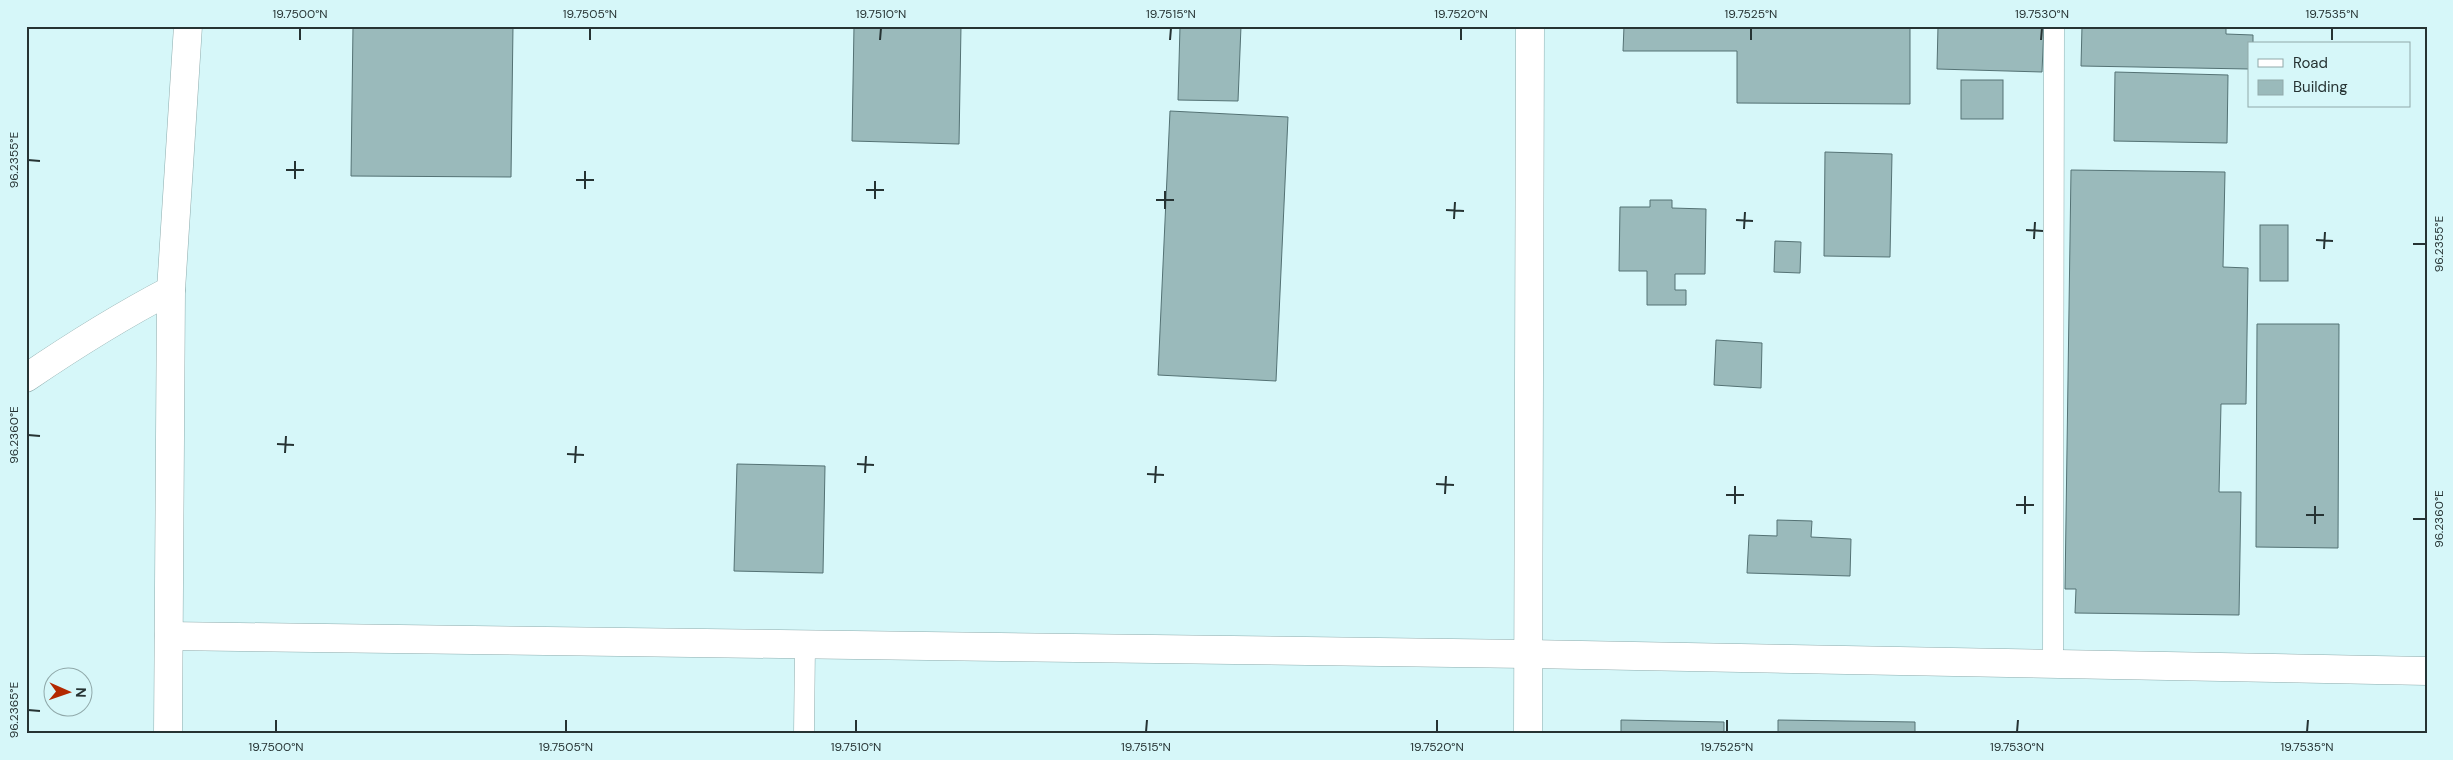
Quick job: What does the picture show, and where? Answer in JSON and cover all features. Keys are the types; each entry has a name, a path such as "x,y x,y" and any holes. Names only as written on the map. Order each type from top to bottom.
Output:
{"street":[{"path":"168,734 171,290 188,26"},
{"path":"1528,734 1530,26"},
{"path":"26,378 117,320 171,290"},
{"path":"169,636 1529,654 2427,671"}],"lane":[{"path":"2053,664 2054,26"},
{"path":"804,734 805,645"}],"building":[{"path":"353,26 513,26 511,177 351,176"},
{"path":"854,26 961,26 959,144 852,141"},
{"path":"1180,26 1241,26 1238,101 1178,100"},
{"path":"1624,26 1910,26 1910,104 1737,103 1737,51 1623,51"},
{"path":"1938,26 2044,26 2042,72 1937,69"},
{"path":"2082,26 2226,26 2226,34 2253,35 2253,42 2248,42 2248,69 2081,66"},
{"path":"2115,72 2228,75 2227,143 2114,141"},
{"path":"1961,80 2003,80 2003,119 1961,119"},
{"path":"1170,111 1288,117 1276,381 1158,375"},
{"path":"1825,152 1892,154 1890,257 1824,256"},
{"path":"2071,170 2225,172 2223,267 2248,268 2246,404 2221,404 2219,492 2241,492 2239,615 2075,613 2076,589 2065,589"},
{"path":"1650,200 1672,200 1672,208 1706,209 1705,274 1675,274 1675,290 1686,290 1686,305 1647,305 1647,271 1619,271 1620,207 1650,207"},
{"path":"2260,225 2288,225 2288,281 2260,281"},
{"path":"1775,241 1801,242 1800,273 1774,272"},
{"path":"2257,324 2339,324 2338,548 2256,547"},
{"path":"1716,340 1762,343 1761,388 1714,385"},
{"path":"737,464 825,466 823,573 734,571"},
{"path":"1777,520 1812,521 1811,537 1851,539 1850,576 1747,573 1749,535 1777,536"},
{"path":"1621,720 1724,722 1724,734 1621,734"},
{"path":"1778,720 1915,722 1915,734 1778,734"}]}
